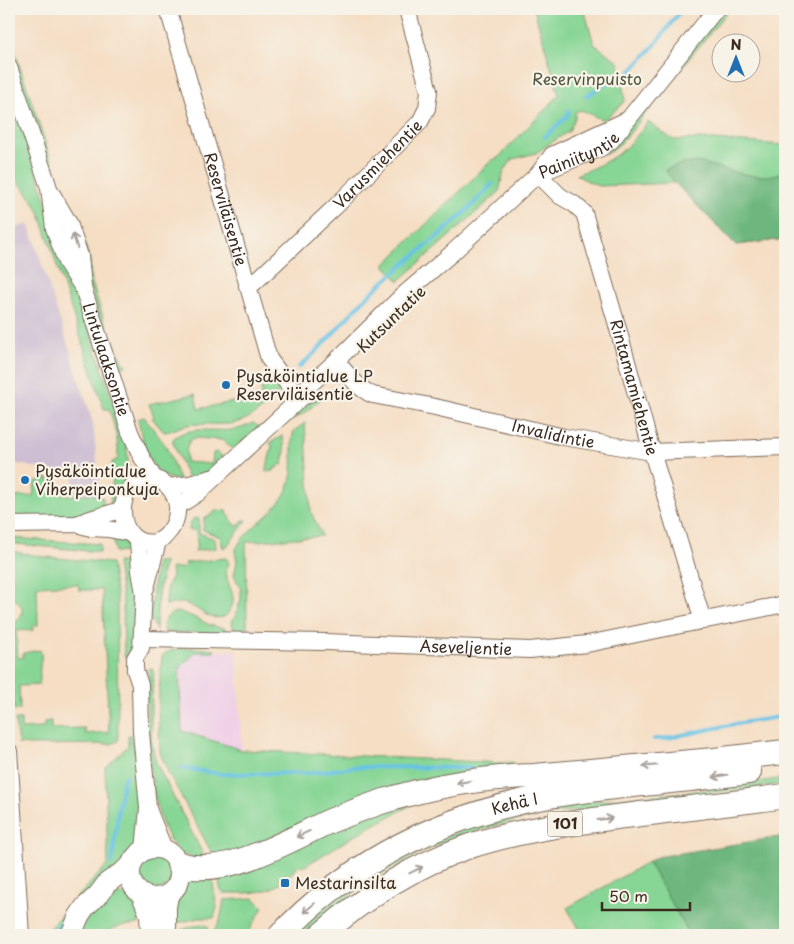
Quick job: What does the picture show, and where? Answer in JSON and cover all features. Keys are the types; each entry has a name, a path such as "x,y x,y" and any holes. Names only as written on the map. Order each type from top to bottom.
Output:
{"highway":[{"path":"172,856 191,868 215,866 245,859 347,814 387,800 449,785 512,776 534,776 785,752"},
{"name":"Kehä I","path":"280,935 296,918 364,865 405,842 455,820 498,806 550,796 710,778 785,766"},
{"name":"Kehä I","path":"321,935 359,904 396,880 465,848 498,838 551,826 785,796"},
{"path":"338,935 359,904"}],"main road":[{"path":"151,935 158,915 168,896 180,882 181,876 172,856 158,848 144,850 134,859 130,876 138,891 158,915 166,935"},
{"path":"71,935 85,907 98,895 106,883 131,866"},
{"path":"98,895 125,888 138,891 155,899 168,896"}],"street":[{"name":"Reserviläisentie","path":"168,9 268,359 301,398"},
{"name":"Varusmiehentie","path":"248,286 254,283 335,207 420,122 427,108 429,91 407,9"},
{"name":"Painiityntie","path":"538,174 552,155 626,120 716,9"},
{"name":"Lintulaaksontie","path":"9,67 49,188 54,228 66,262 83,288 130,432 154,478"},
{"name":"Kutsuntatie","path":"177,507 198,493 301,398 305,389 339,364 410,288 451,254 538,174"},
{"name":"Rintamamiehentie","path":"538,174 560,196 574,204 584,213 618,326 652,452 704,621"},
{"name":"Invalidintie","path":"339,364 351,378 367,392 374,395 564,437 652,452 785,447"},
{"name":"Lintulaaksontie","path":"130,432 133,484"},
{"name":"Kutsuntatie","path":"169,487 190,484 215,476"},
{"path":"9,525 77,524 90,528 108,528 134,537 147,542 158,541 168,534 177,514 174,495 169,487 154,478 144,479 133,484 126,494 123,508 124,521 134,537 144,593 142,643 135,658 135,670 140,685 141,732 148,808 144,850"},
{"path":"77,524 123,508"},
{"path":"144,593 158,541"},
{"name":"Aseveljentie","path":"142,643 325,642 530,650 587,644 785,604"},
{"path":"9,751 21,935"},
{"path":"148,808 172,856"}],"shaded area":[{"path":"29,224 93,423 100,495 75,496 73,475 9,462 9,230"},
{"path":"197,651 236,651 242,750 181,731 179,668"}],"green space":[{"name":"Reservinpuisto","path":"534,9 584,9 594,44 619,62 625,101 603,120 581,110 575,112 575,118 569,131 536,153 513,159 504,170 499,192 399,281 384,265 491,161 499,157 559,95"},
{"path":"723,9 729,9 625,139 605,155"},
{"path":"9,17 14,49 61,190 80,228 90,261 91,280 103,317 112,342 126,366 121,367 111,351 10,51"},
{"path":"9,89 126,440 128,476 123,492 110,507 113,476 112,462 117,460 118,455 114,427 109,409 104,409 40,214 34,202 9,172"},
{"path":"648,122 673,140 700,139 785,145 785,239 736,245 675,183 598,186 576,175 616,155 631,142"},
{"path":"697,162 752,175 774,175 785,172 785,239 736,245 675,183 665,170 681,164"},
{"path":"277,378 285,387 260,410 238,422 230,424 187,425 164,432 152,418 154,416 149,404 195,394 198,409 262,396 261,389"},
{"path":"323,393 325,395 306,412 280,427 293,414"},
{"path":"144,417 166,446 179,480 169,478 161,473 154,467 149,458 142,439 138,419"},
{"path":"253,423 259,427 232,449 222,440 195,438 191,440 187,448 186,462 212,464 213,453 216,452 222,456 222,461 215,468 204,474 188,479 173,439 186,432 234,430"},
{"path":"305,423 311,512 322,536 246,542 247,634 239,632 235,630 232,622 241,599 241,589 234,575 237,562 235,551 247,533 279,503 285,493 291,476 294,431"},
{"path":"282,436 285,451 283,465 281,464 274,468 274,471 266,472 272,446 270,443"},
{"path":"48,478 59,493 66,495 88,494 103,498 103,511 77,517 9,520 9,497 33,496 35,482"},
{"path":"217,510 226,511 236,526 243,520 247,520 227,546 223,548 220,537 203,530 204,518"},
{"path":"194,518 199,519 199,533 215,539 216,548 195,551 197,543 196,532 195,530 189,530 190,523"},
{"path":"112,532 130,542 134,553 115,552"},
{"path":"9,538 100,544 100,552 9,543"},
{"path":"9,551 46,557 111,563 117,600 118,741 111,744 18,744 15,720 21,720 21,729 44,728 44,722 51,721 51,729 85,728 85,734 109,732 102,590 79,590 78,584 37,586 38,625 33,626 33,630 16,631 18,658 23,658 23,653 40,650 40,682 39,685 19,686 20,710 14,710 9,626 14,625 20,618 22,608 13,598 9,588"},
{"path":"226,558 229,563 227,577 233,596 233,603 224,617 208,616 183,603 166,605 167,586 172,576 171,568 183,568 186,565 185,563"},
{"path":"117,562 136,563 134,633 130,660 125,658 124,654 123,603"},
{"path":"156,562 164,562 158,594 156,630 150,617"},
{"path":"175,612 187,614 211,625 224,628 228,633 165,632 165,620"},
{"path":"179,649 214,649 214,652 196,652 179,668 182,731 242,750 513,762 513,770 245,853 213,855 169,774 160,753 158,707 162,656 167,652"},
{"path":"149,668 153,669 154,672 151,729 156,763 206,860 181,853 170,840 162,822 156,801 149,753 147,691"},
{"path":"128,735 130,735 137,757 142,821 139,841 62,935 43,935 108,864 105,768 128,746"},
{"path":"785,778 785,783 769,786 541,815 458,837 423,851 380,875 347,897 305,935 294,935 344,891 421,845 492,818 572,803 696,791"},
{"path":"411,805 359,833 303,867 300,865 287,877 284,875 278,880 281,883 274,887 253,892 223,893 221,891 218,878 348,818"},
{"path":"785,836 785,935 690,935 648,862 657,857"},
{"path":"156,858 167,863 172,874 167,885 156,890 145,885 140,874 145,863"},
{"path":"648,862 690,935 583,935 567,908"},
{"path":"189,873 212,878 217,908 214,918 199,918 177,923 174,912 175,901 186,886"},
{"path":"123,894 136,901 140,909 139,924 121,926 103,935 78,935 96,908 109,899"},
{"path":"254,898 263,907 247,935 212,935 220,921 224,900"},
{"path":"201,924 209,928 205,935 179,935 181,930"}],"waterway":[{"path":"586,96 611,81 627,75 654,46 682,9"},
{"path":"545,137 567,116 569,111"},
{"path":"299,367 368,296 463,214 492,184"},
{"path":"654,739 663,739 785,716"},
{"path":"181,768 221,774 311,773 355,767 471,768"},
{"path":"112,863 119,805 124,778 127,776"},
{"path":"51,935 60,924"}],"place":[{"name":"Pysäköintialue LP Reserviläisentie","path":"226,385"},
{"name":"Pysäköintialue Viherpeiponkuja","path":"25,480"},
{"name":"Mestarinsilta","path":"285,883"}]}
